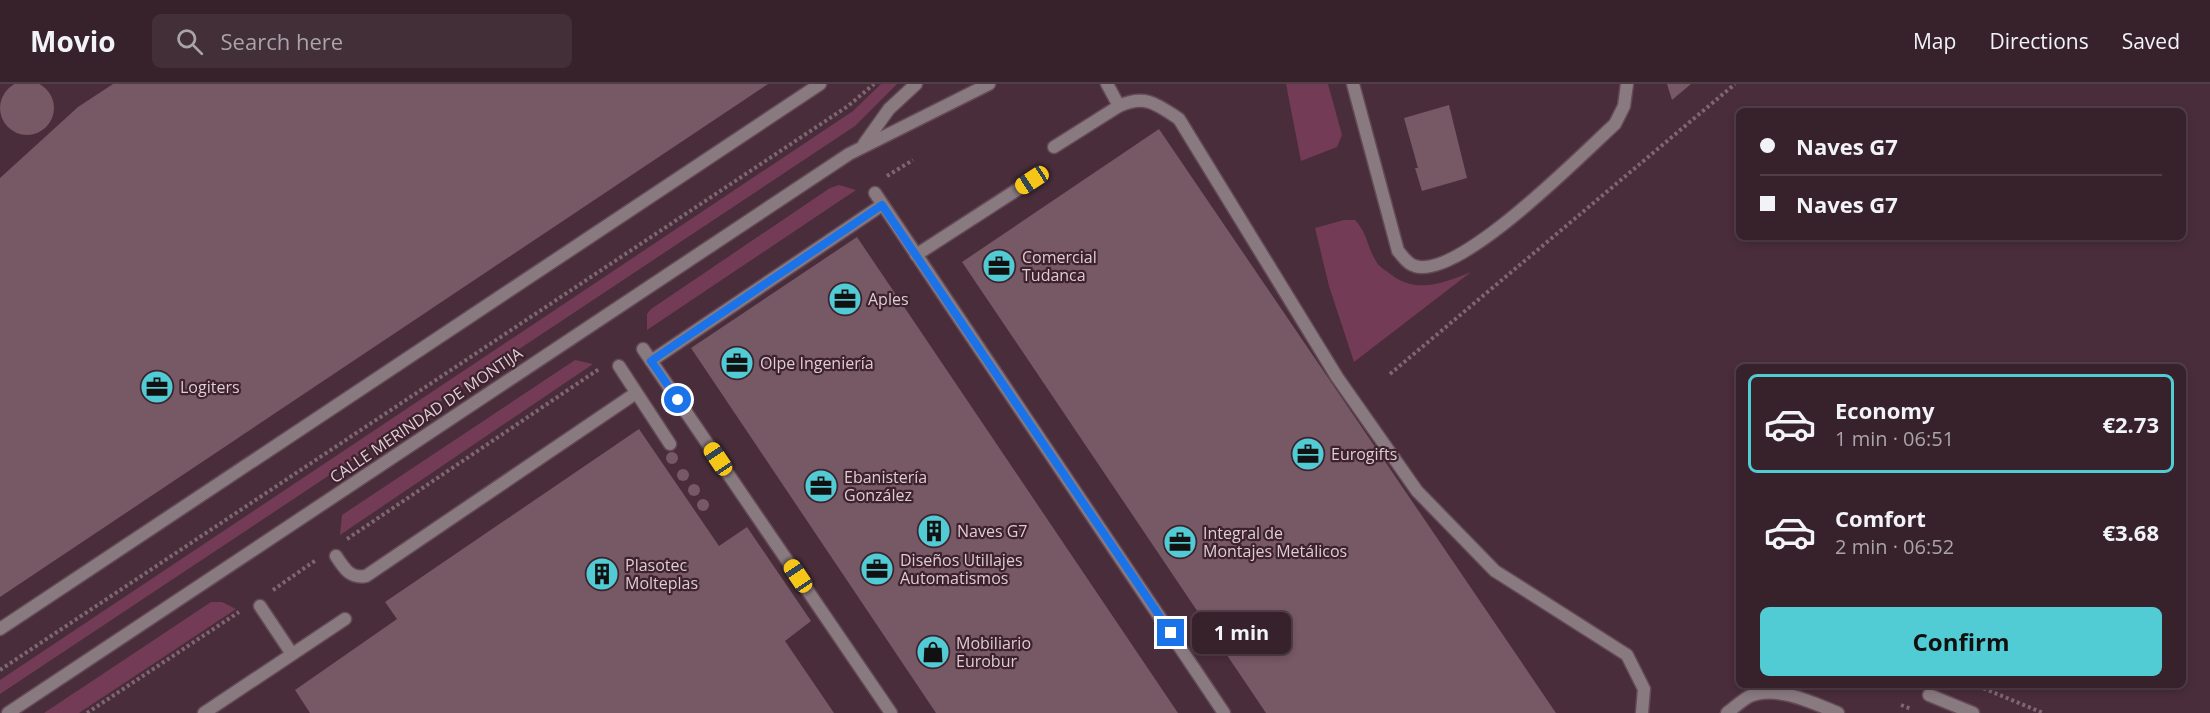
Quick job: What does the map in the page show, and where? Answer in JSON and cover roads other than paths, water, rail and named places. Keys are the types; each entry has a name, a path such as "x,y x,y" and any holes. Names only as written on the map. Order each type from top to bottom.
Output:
{"street":[{"path":"0,629 820,84"},
{"name":"CALLE MERINDAD DE MONTIJA","path":"863,145 889,109 916,84"},
{"name":"CALLE MERINDAD DE MONTIJA","path":"8,713 863,145 988,84"},
{"path":"1107,84 1119,106"},
{"path":"1353,84 1398,250 1406,261 1415,267 1430,266 1453,259 1485,240 1615,124 1624,106 1627,84"},
{"path":"1054,147 1134,99 1157,104 1179,119 1337,376 1417,491 1495,571 1627,655 1644,689 1642,713"},
{"path":"916,255 1032,180"},
{"path":"875,193 1224,713"},
{"path":"651,361 882,205"},
{"path":"643,349 891,713"},
{"path":"613,365 636,393 670,444"},
{"path":"337,550 348,573 358,578 366,576 636,393"},
{"path":"254,607 292,654"},
{"path":"204,713 345,619"},
{"path":"1727,713 1751,696 1774,694 1800,698 1838,713"},
{"path":"1929,695 1973,713"}],"place":[{"name":"Comercial Tudanca","path":"999,266"},
{"name":"Aples","path":"845,299"},
{"name":"Olpe Ingeniería","path":"737,363"},
{"name":"Logiters","path":"157,387"},
{"name":"Eurogifts","path":"1308,454"},
{"name":"Ebanistería González","path":"821,486"},
{"name":"Naves G7","path":"934,531"},
{"name":"Integral de Montajes Metálicos","path":"1180,542"},
{"name":"Diseños Utillajes Automatismos","path":"877,569"},
{"name":"Plasotec Molteplas","path":"602,574"},
{"name":"Mobiliario Eurobur","path":"933,652"}]}
